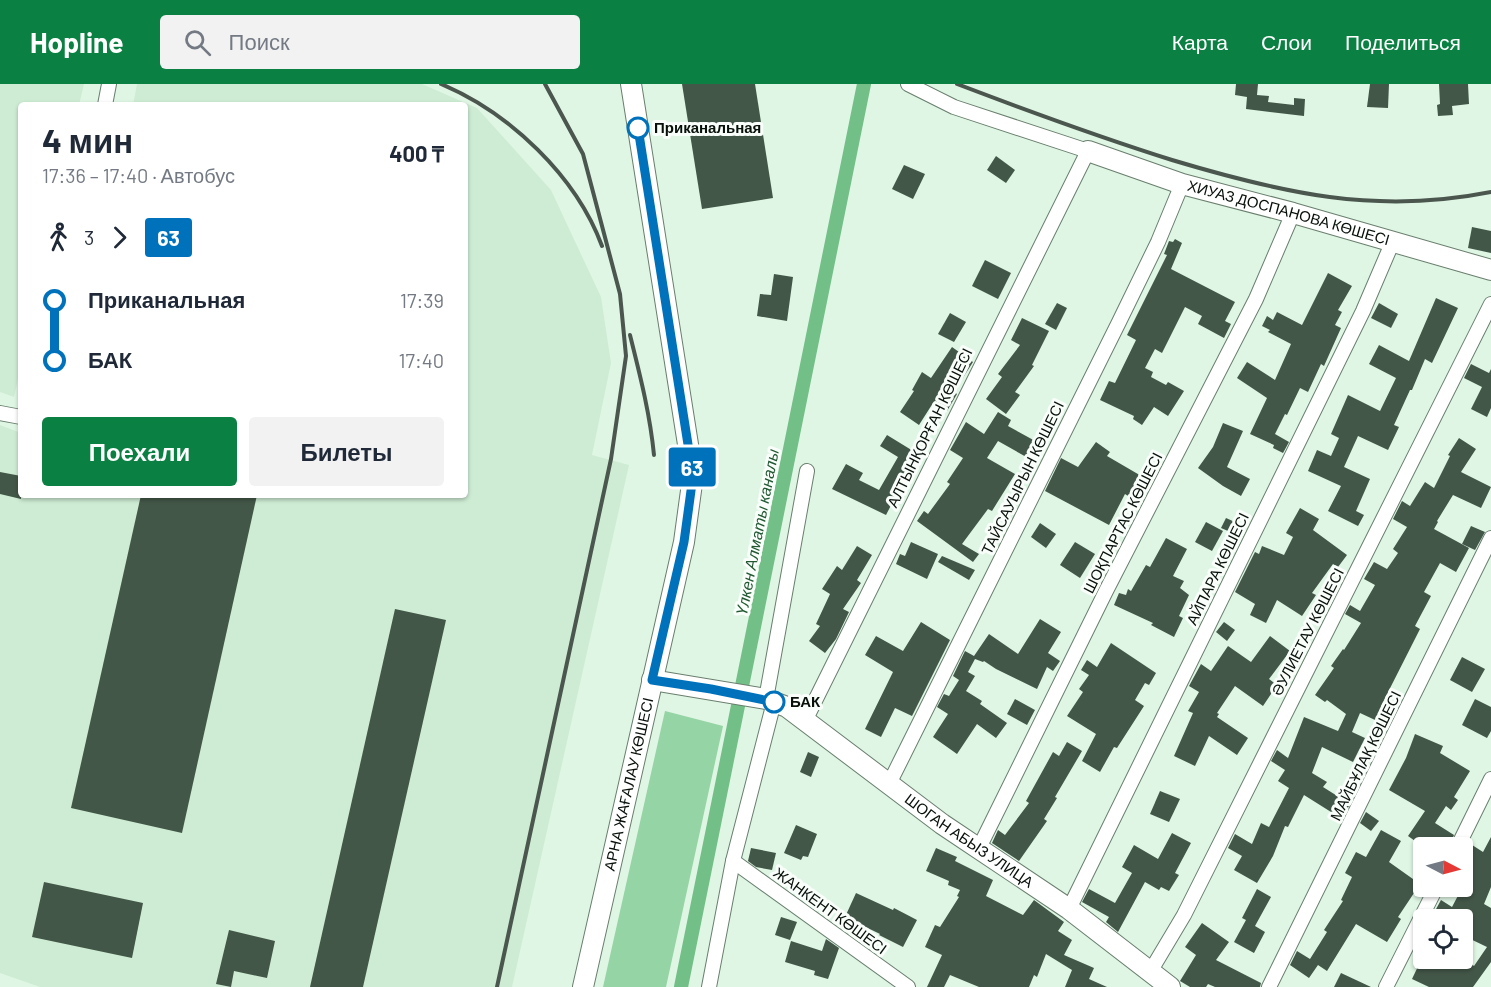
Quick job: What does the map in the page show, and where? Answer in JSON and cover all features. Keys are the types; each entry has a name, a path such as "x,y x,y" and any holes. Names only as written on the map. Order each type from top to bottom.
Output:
{"street":[{"path":"106,102 109,84"},
{"name":"АРНА ЖАҒАЛАУ КӨШЕСІ","path":"583,987 684,542 693,476 631,84"},
{"path":"908,84 954,107 1088,151"},
{"name":"ХИУАЗ ДОСПАНОВА КӨШЕСІ","path":"1088,151 1182,184 1293,213 1491,270"},
{"name":"АЛТЫНҚОРҒАН КӨШЕСІ","path":"805,721 1088,151"},
{"name":"ТАЙСАУЫРЫН КӨШЕСІ","path":"889,784 1119,322 1158,242 1182,184"},
{"name":"ШОҚПАРТАС КӨШЕСІ","path":"979,848 1106,591 1256,299 1293,213"},
{"name":"АЙПАРА КӨШЕСІ","path":"1069,909 1363,311 1393,241"},
{"name":"ӘУЛИЕТАУ КӨШЕСІ","path":"1150,972 1184,915 1491,304"},
{"path":"0,413 18,416"},
{"path":"709,987 733,861 770,701 807,471"},
{"name":"МАЙБҰЛАҚ КӨШЕСІ","path":"1269,987 1491,538"},
{"path":"652,680 770,701"},
{"name":"ШОГАН АБЫЗ УЛИЦА","path":"770,701 787,708 926,812 1069,909 1170,987"},
{"path":"1462,837 1491,779"},
{"name":"ЖАНКЕНТ КӨШЕСІ","path":"733,861 908,987"},
{"path":"1386,987 1431,897"}],"shaded area":[{"path":"0,84 84,84 80,102 18,102 18,379 14,397 0,392"},
{"path":"137,84 422,84 463,102 134,102"},
{"path":"468,104 477,108 551,190 601,297 611,363 592,455 629,465 512,987 40,987 0,973 0,425 18,432 18,498 468,498"}],"green space":[{"path":"665,711 723,726 666,987 603,987"}],"building":[{"path":"682,84 755,84 773,198 702,209"},
{"path":"1236,84 1258,84 1257,95 1269,96 1268,102 1294,105 1294,98 1305,99 1304,116 1246,109 1247,97 1235,95"},
{"path":"1370,84 1389,84 1388,108 1367,107"},
{"path":"1439,84 1468,84 1469,104 1452,106 1453,115 1438,116"},
{"path":"996,156 1015,170 1006,183 987,170"},
{"path":"904,165 925,174 913,199 892,189"},
{"path":"1472,227 1491,231 1491,253 1468,248"},
{"path":"1175,239 1182,243 1171,269 1235,302 1225,321 1231,324 1224,338 1198,324 1202,316 1185,307 1162,353 1155,349 1145,368 1153,372 1151,377 1166,385 1168,382 1184,391 1168,416 1154,407 1142,425 1133,419 1134,416 1100,400 1109,381 1115,383 1136,340 1127,335 1167,255 1164,254 1169,241 1173,242"},
{"path":"985,260 1011,273 998,299 972,286"},
{"path":"1328,273 1352,286 1338,310 1342,312 1335,325 1341,328 1324,366 1321,364 1308,392 1300,388 1275,434 1289,442 1283,453 1273,448 1274,445 1250,434 1267,398 1237,378 1247,362 1275,380 1291,344 1268,332 1270,330 1262,326 1267,316 1273,320 1277,312 1302,325"},
{"path":"774,274 793,277 787,321 757,316 760,294 771,295"},
{"path":"1436,298 1458,308 1432,363 1425,359 1394,425 1399,427 1388,450 1358,436 1344,467 1370,479 1356,511 1364,515 1358,526 1328,511 1341,486 1308,471 1317,450 1331,456 1339,438 1331,434 1348,395 1380,411 1396,378 1369,364 1379,345 1409,361"},
{"path":"1057,303 1067,308 1056,330 1045,324"},
{"path":"1379,303 1398,314 1391,328 1371,318"},
{"path":"950,313 966,322 954,342 938,334"},
{"path":"1022,318 1049,331 1032,365 1034,366 1015,392 1020,395 1006,414 986,399 1002,377 998,374 1020,345 1011,340"},
{"path":"952,347 973,362 954,392 957,394 947,411 933,403 919,425 900,412 914,391 912,390 922,372 931,378"},
{"path":"1471,364 1489,373 1491,369 1491,408 1487,417 1471,409 1482,387 1464,378"},
{"path":"998,412 1011,420 1008,426 1037,442 1028,458 998,441 987,458 1015,474 992,511 988,509 962,544 979,554 973,562 917,521 924,511 928,514 950,484 947,482 963,458 950,450 966,422 984,434"},
{"path":"1223,423 1243,431 1227,467 1250,479 1241,496 1198,468 1213,447"},
{"path":"887,435 918,454 910,468 912,470 886,515 832,489 846,464 863,473 859,480 879,490 898,457 880,446"},
{"path":"1459,438 1476,449 1461,472 1491,487 1481,508 1453,495 1437,521 1434,529 1469,548 1456,572 1440,563 1424,592 1431,596 1415,626 1420,629 1381,706 1395,712 1388,726 1360,713 1352,732 1365,738 1353,762 1322,747 1312,773 1327,782 1323,787 1350,804 1345,813 1343,811 1339,817 1304,795 1288,827 1285,826 1273,856 1257,883 1234,870 1242,856 1228,848 1235,834 1252,844 1261,823 1269,827 1289,788 1278,781 1285,770 1271,761 1277,750 1288,758 1304,717 1338,731 1346,714 1327,700 1325,702 1315,695 1334,668 1331,666 1361,623 1345,614 1350,605 1360,611 1375,585 1364,579 1374,562 1387,569 1398,553 1393,549 1407,527 1393,519 1402,501 1410,506 1425,482 1434,488 1450,456 1448,455"},
{"path":"1096,442 1110,452 1107,456 1143,477 1131,498 1125,494 1109,525 1045,491 1061,458 1078,467"},
{"path":"0,472 18,475 18,498 21,499 0,494"},
{"path":"140,498 256,498 182,833 71,808"},
{"path":"1300,508 1319,519 1313,530 1347,555 1338,567 1333,564 1312,593 1316,595 1302,616 1277,600 1266,623 1250,615 1255,604 1235,592 1255,552 1259,554 1262,546 1284,555 1293,537 1286,533"},
{"path":"1226,518 1246,527 1242,537 1221,528"},
{"path":"1206,522 1223,531 1212,551 1195,542"},
{"path":"1040,523 1056,534 1046,548 1031,537"},
{"path":"1471,526 1485,532 1475,550 1462,544"},
{"path":"1166,538 1187,549 1173,576 1184,581 1180,588 1189,595 1179,616 1183,618 1174,637 1151,625 1153,623 1114,605 1119,593 1126,595 1128,589 1131,591 1146,565 1150,567"},
{"path":"911,542 938,554 927,579 896,564 900,554 905,556"},
{"path":"1075,542 1095,554 1080,578 1060,565"},
{"path":"857,546 872,555 857,580 861,583 843,609 849,612 836,639 825,653 809,641 820,626 816,624 830,594 822,589 837,566 842,570"},
{"path":"942,556 975,570 969,580 938,562"},
{"path":"395,609 446,620 363,987 310,987"},
{"path":"1040,619 1061,632 1048,653 1060,661 1053,671 1047,667 1037,689 984,661 975,659 968,672 975,676 966,691 982,701 980,704 1007,723 996,738 977,724 957,754 933,737 948,714 937,707 944,694 949,696 959,680 953,676 965,651 974,656 989,634 1018,654"},
{"path":"921,622 950,640 912,716 895,708 881,737 865,729 893,672 865,655 876,636 903,651"},
{"path":"1224,622 1235,630 1227,641 1216,632"},
{"path":"1270,636 1290,651 1269,679 1277,685 1263,706 1235,686 1217,713 1219,714 1217,717 1248,738 1237,755 1209,736 1195,766 1174,756 1193,713 1188,711 1199,692 1189,686 1201,664 1211,671 1228,646 1251,662"},
{"path":"1111,643 1156,673 1149,685 1145,683 1135,700 1144,706 1117,748 1114,747 1100,772 1082,761 1096,734 1067,716 1083,692 1079,689 1089,675 1081,670 1087,660 1097,667"},
{"path":"1462,657 1485,669 1472,692 1450,680"},
{"path":"1015,699 1035,710 1027,725 1007,714"},
{"path":"1475,699 1491,707 1491,731 1487,738 1462,725"},
{"path":"1415,734 1443,746 1440,753 1470,771 1454,797 1458,800 1451,810 1446,806 1435,823 1454,835 1453,837 1413,837 1413,840 1408,836 1425,811 1389,790 1406,758"},
{"path":"1067,742 1082,751 1044,819 1047,821 1019,861 992,843 998,830 1005,835 1029,803 1026,801 1053,752 1059,756"},
{"path":"808,752 819,757 811,777 800,772"},
{"path":"1160,791 1180,799 1169,822 1150,814"},
{"path":"1366,812 1379,821 1371,831 1360,823"},
{"path":"796,825 817,834 808,857 803,856 801,860 784,853"},
{"path":"1381,830 1401,841 1389,862 1413,879 1413,894 1398,917 1401,919 1387,942 1356,924 1327,971 1318,965 1309,978 1290,965 1297,951 1310,959 1327,932 1324,930 1343,901 1341,900 1352,877 1345,873 1356,852 1366,857"},
{"path":"1172,833 1191,843 1175,873 1179,875 1169,891 1161,887 1159,890 1145,882 1118,932 1106,922 1109,917 1082,902 1089,889 1115,903 1132,873 1122,867 1134,845 1158,859"},
{"path":"1491,837 1491,887 1484,904 1491,908 1491,962 1473,987 1429,987 1412,979 1417,969 1473,969 1473,965 1487,947 1473,940 1473,909 1436,909 1441,900 1452,907 1457,897 1473,897 1473,846 1483,852"},
{"path":"751,848 776,853 772,870 756,867 748,861"},
{"path":"936,848 957,857 955,861 993,880 986,896 1023,915 1034,900 1064,922 1058,931 1072,940 1064,955 1094,968 1089,979 1107,987 1065,987 1072,970 1046,954 1037,977 1034,975 1029,987 979,987 950,975 944,987 927,987 942,955 925,947 935,925 940,927 959,897 957,896 960,890 948,885 949,881 926,871"},
{"path":"44,882 143,903 132,958 32,937"},
{"path":"1257,889 1271,897 1255,926 1265,932 1254,953 1234,942 1246,920 1242,918"},
{"path":"856,893 917,920 903,947 845,917"},
{"path":"781,917 797,922 790,940 775,935"},
{"path":"1202,923 1229,942 1216,960 1261,983 1260,987 1215,987 1208,984 1206,987 1190,987 1180,981 1196,955 1185,947"},
{"path":"229,930 275,941 267,978 234,971 231,987 216,984"},
{"path":"826,939 839,948 828,979 814,975 815,971 785,962 791,941 822,951"},
{"path":"1341,973 1371,987 1334,987"}],"waterway":[{"name":"Үлкен Алматы каналы","path":"681,987 864,84"}],"railway":[{"path":"441,84 467,96 492,112 538,150 576,195 602,246"},
{"path":"497,987 611,459 626,356 620,294 583,154 545,84"},
{"path":"957,84 1064,124 1172,160 1291,191 1369,201 1449,199 1491,192"},
{"path":"630,335 641,380 654,455"}],"bus line":[{"name":"63","path":"638,128 693,476 684,542 652,680 774,702"}],"place":[{"name":"Приканальная","path":"638,128"},
{"name":"БАК","path":"774,702"}]}
